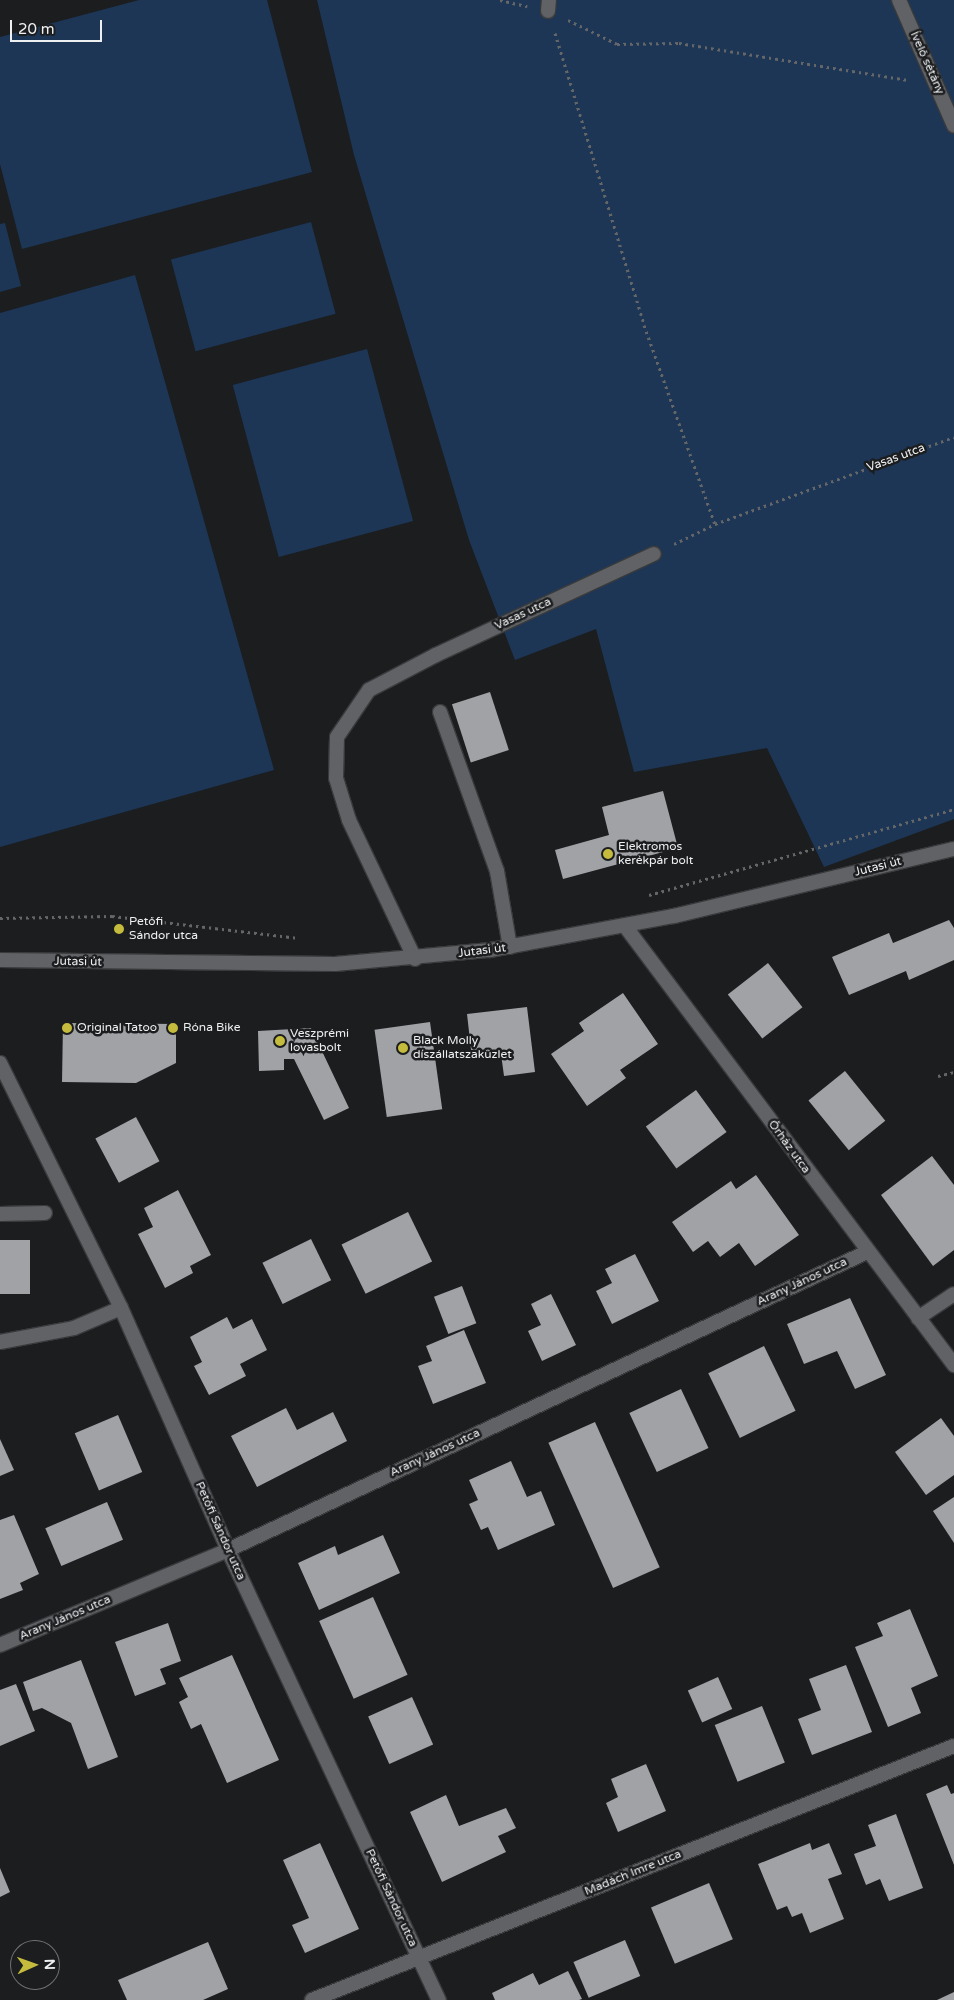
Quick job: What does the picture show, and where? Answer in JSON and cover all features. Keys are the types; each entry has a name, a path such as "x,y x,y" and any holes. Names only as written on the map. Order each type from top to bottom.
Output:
{"street":[{"name":"Ívelő sétány","path":"899,0 954,126"},
{"name":"Vasas utca","path":"415,959 349,820 336,778 337,737 370,690 444,651 654,554"},
{"path":"440,712 497,870 510,947"},
{"name":"Jutasi út","path":"0,960 265,965 415,959 510,947 626,926 954,849"},
{"name":"Őrház utca","path":"626,926 867,1252 954,1365"},
{"name":"Petőfi Sándor utca","path":"0,1063 121,1308 228,1550 440,2000"},
{"path":"0,1214 45,1213"},
{"name":"Arany János utca","path":"0,1645 228,1550 867,1252"},
{"path":"918,1318 954,1294"},
{"path":"0,1342 74,1328 121,1308"},
{"name":"Madách Imre utca","path":"312,2000 954,1746"}],"path":[{"path":"549,5 617,44 679,43 936,84"},
{"path":"549,5 644,324 715,524"},
{"name":"Vasas utca","path":"654,554 715,524 954,436"},
{"path":"938,1076 954,1072"}],"shaded area":[{"path":"139,0 267,0 312,172 22,249 0,164 0,37"},
{"path":"317,0 954,0 954,819 824,867 767,748 634,772 596,629 515,660 469,540 354,155"},
{"path":"311,222 336,314 196,351 171,260"},
{"path":"5,223 21,286 0,292 0,224"},
{"path":"135,275 274,770 0,847 0,313"},
{"path":"367,349 413,521 279,557 233,385"}],"building":[{"path":"490,692 509,750 471,762 452,704"},
{"path":"663,791 678,848 563,879 555,850 609,835 602,807"},
{"path":"949,920 954,928 954,960 909,980 906,971 849,995 832,957 889,933 893,943"},
{"path":"768,963 802,1007 762,1039 728,994"},
{"path":"623,993 658,1044 620,1070 626,1078 587,1106 551,1054 584,1031 579,1023"},
{"path":"527,1007 535,1072 504,1076 501,1054 472,1058 467,1014"},
{"path":"430,1022 442,1109 387,1117 375,1030"},
{"path":"63,1023 176,1024 176,1063 136,1083 62,1082"},
{"path":"311,1028 349,1108 324,1120 294,1059 284,1059 284,1070 259,1071 258,1031"},
{"path":"845,1071 885,1121 849,1150 808,1101"},
{"path":"696,1090 727,1132 676,1169 646,1126"},
{"path":"136,1117 159,1161 119,1183 95,1139"},
{"path":"932,1156 954,1185 954,1250 933,1266 881,1195"},
{"path":"756,1175 799,1235 755,1266 739,1243 720,1257 708,1241 693,1252 672,1222 731,1181 736,1189"},
{"path":"178,1190 211,1255 190,1266 193,1273 165,1288 138,1234 153,1227 144,1208"},
{"path":"408,1212 432,1261 366,1294 341,1244"},
{"path":"311,1239 331,1280 283,1304 262,1263"},
{"path":"0,1240 30,1240 30,1294 0,1294"},
{"path":"635,1254 659,1301 612,1324 596,1291 612,1283 605,1269"},
{"path":"462,1286 476,1323 448,1334 434,1297"},
{"path":"551,1294 576,1345 542,1361 528,1331 541,1325 531,1304"},
{"path":"850,1298 886,1375 855,1389 837,1351 804,1364 787,1324"},
{"path":"227,1317 233,1329 252,1319 267,1350 240,1364 246,1376 209,1395 194,1366 202,1362 190,1337"},
{"path":"464,1330 486,1383 433,1404 418,1366 432,1361 426,1346"},
{"path":"764,1346 796,1411 740,1438 708,1373"},
{"path":"681,1389 708,1448 657,1472 629,1413"},
{"path":"286,1408 297,1430 333,1412 347,1441 257,1487 231,1436"},
{"path":"118,1415 142,1472 99,1490 75,1433"},
{"path":"941,1418 954,1436 954,1475 926,1495 895,1452"},
{"path":"595,1422 660,1567 613,1588 548,1443"},
{"path":"0,1439 14,1470 0,1476"},
{"path":"511,1461 527,1497 541,1491 555,1525 498,1550 488,1527 481,1530 469,1504 478,1500 469,1480"},
{"path":"954,1497 954,1543 933,1511"},
{"path":"107,1502 123,1540 61,1566 45,1528"},
{"path":"14,1515 39,1574 20,1583 23,1590 0,1599 0,1520"},
{"path":"383,1535 400,1573 319,1610 298,1563 335,1546 338,1555"},
{"path":"373,1597 408,1675 354,1699 319,1621"},
{"path":"910,1609 938,1676 911,1688 921,1713 888,1727 855,1647 883,1636 877,1623"},
{"path":"168,1623 181,1661 160,1669 166,1684 135,1696 115,1642"},
{"path":"232,1655 279,1760 227,1783 201,1724 191,1729 179,1702 188,1697 179,1678"},
{"path":"81,1660 118,1757 88,1769 71,1723 42,1708 33,1711 23,1682"},
{"path":"846,1665 872,1732 812,1755 798,1719 821,1710 809,1679"},
{"path":"718,1677 732,1709 702,1722 688,1690"},
{"path":"16,1684 35,1731 0,1746 0,1690"},
{"path":"412,1697 433,1745 389,1764 368,1717"},
{"path":"762,1706 785,1763 738,1782 715,1725"},
{"path":"646,1764 666,1811 618,1832 606,1803 618,1797 611,1779"},
{"path":"947,1785 951,1794 954,1793 954,1865 926,1794"},
{"path":"446,1795 459,1826 506,1808 516,1828 498,1836 506,1852 442,1882 410,1812"},
{"path":"896,1814 923,1888 889,1901 880,1879 866,1885 854,1854 876,1846 868,1825"},
{"path":"320,1843 359,1929 305,1953 292,1925 309,1918 283,1860"},
{"path":"810,1843 812,1850 829,1843 842,1874 828,1879 844,1919 810,1933 802,1913 792,1917 787,1906 777,1910 758,1864"},
{"path":"0,1868 10,1892 0,1897"},
{"path":"709,1883 733,1939 675,1964 651,1908"},
{"path":"625,1940 640,1976 589,1998 573,1962"},
{"path":"208,1942 228,1989 203,2000 127,2000 118,1980"},
{"path":"568,1971 582,1999 495,2000 492,1993 533,1973 539,1985"},
{"path":"954,1992 954,2000 937,2000"}],"place":[{"name":"Elektromos kerékpár bolt","path":"608,854"},
{"name":"Petőfi Sándor utca","path":"119,929"},
{"name":"Original Tatoo","path":"67,1028"},
{"name":"Róna Bike","path":"173,1028"},
{"name":"Veszprémi lovasbolt","path":"280,1041"},
{"name":"Black Molly díszállatszaküzlet","path":"403,1048"}]}
